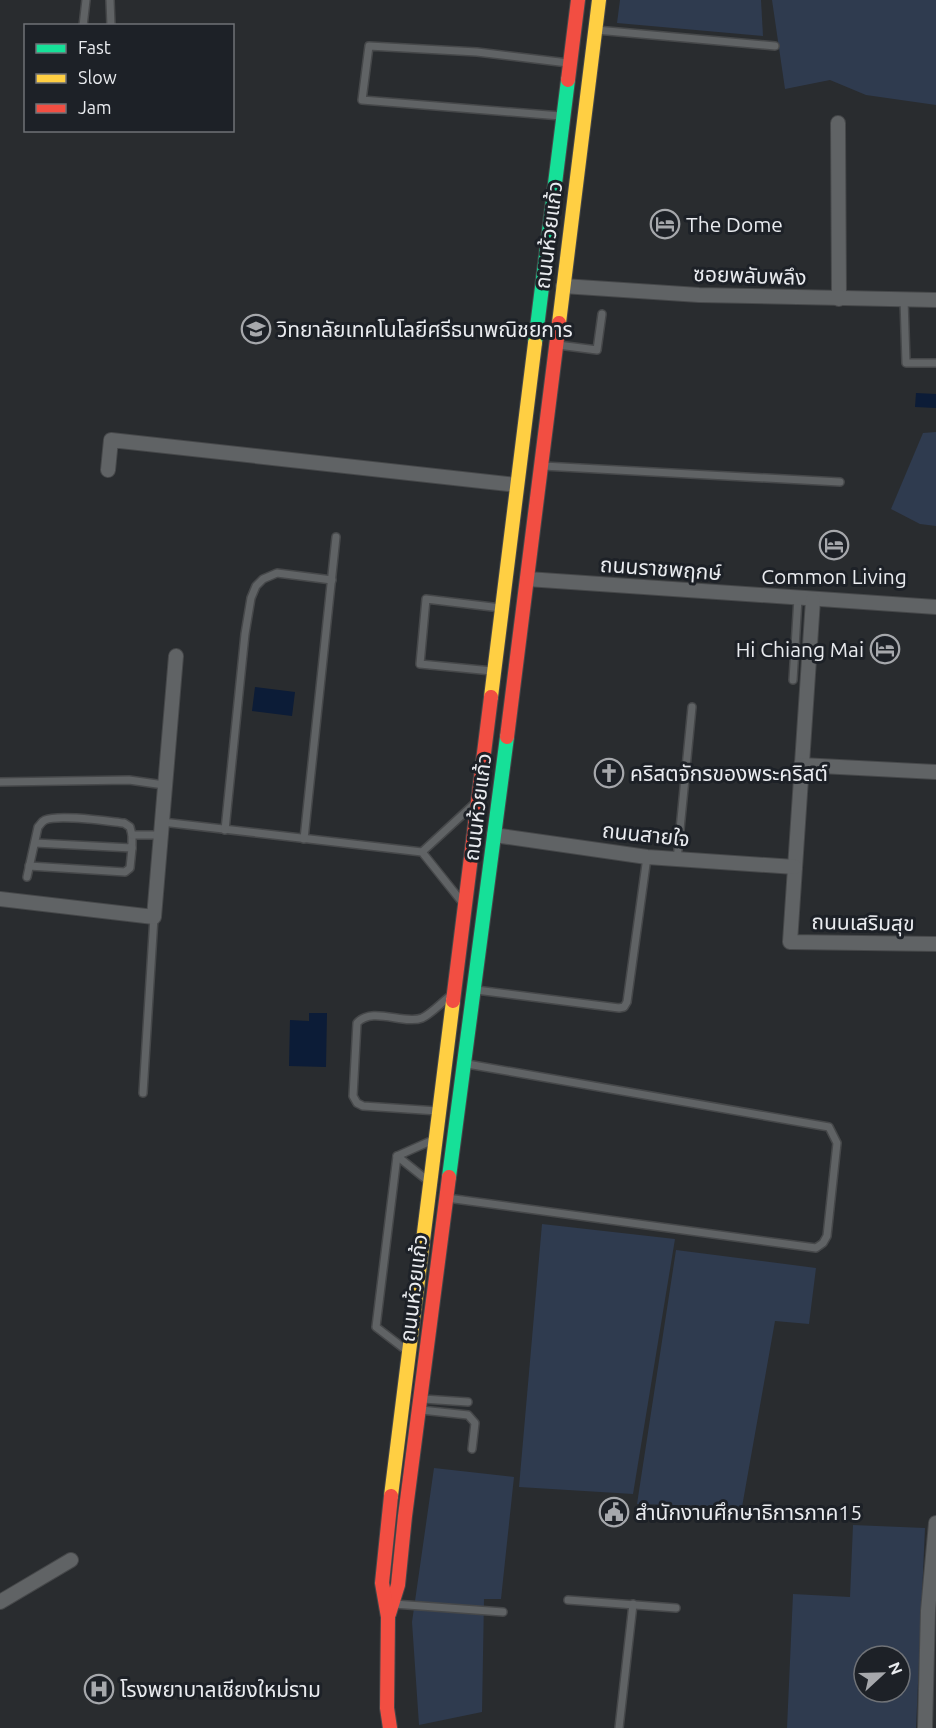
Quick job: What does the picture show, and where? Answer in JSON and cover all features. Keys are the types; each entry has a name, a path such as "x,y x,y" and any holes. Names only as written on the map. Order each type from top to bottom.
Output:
{"main road":[{"name":"ถนนห้วยแก้ว","path":"390,1610 382,1583 408,1352 578,0"},
{"name":"ถนนห้วยแก้ว","path":"390,1728 387,1708 390,1610 398,1585 599,0"},
{"name":"ถนนราชพฤกษ์","path":"507,576 527,579"}],"street":[{"path":"838,123 839,298"},
{"name":"ซอยพลับพลึง","path":"563,286 699,295 936,300"},
{"path":"108,470 111,440 517,485"},
{"name":"ถนนราชพฤกษ์","path":"527,579 936,607"},
{"path":"795,867 801,765 805,599"},
{"path":"0,899 154,917 176,656"},
{"path":"801,765 936,772"},
{"name":"ถนนสายใจ","path":"494,835 647,857 795,867"},
{"name":"ถนนเสริมสุข","path":"795,867 790,942 936,944"},
{"path":"925,1728 932,1652 928,1611 936,1523"},
{"path":"0,1602 70,1560"}],"lane":[{"path":"83,24 86,0"},
{"path":"110,0 111,24"},
{"path":"595,30 776,46"},
{"path":"564,117 362,100 369,46 477,52 571,63"},
{"path":"904,299 906,363 936,363"},
{"path":"556,345 597,350 602,314"},
{"path":"541,465 840,482"},
{"path":"304,839 336,537"},
{"path":"225,830 245,634 251,598 256,586 263,579 277,573 332,580"},
{"path":"494,671 420,664 426,599 503,608"},
{"path":"793,680 805,599"},
{"path":"677,860 692,707"},
{"path":"0,782 129,780 164,785"},
{"path":"422,852 476,801"},
{"path":"27,877 29,866 35,843 38,827 43,821 64,818 124,823 132,830 130,868 125,872 29,866"},
{"path":"132,835 161,829 225,830 422,852 464,904"},
{"path":"35,843 132,848"},
{"path":"474,990 624,1007 627,1002 647,857"},
{"path":"142,1093 154,917"},
{"path":"438,1111 363,1106 357,1103 353,1096 357,1023 370,1016 421,1018 452,994"},
{"path":"446,1198 816,1248 823,1244 827,1236 837,1143 829,1127 464,1063"},
{"path":"397,1156 435,1139"},
{"path":"397,1156 429,1181"},
{"path":"397,1156 376,1327 408,1352"},
{"path":"420,1404 468,1402"},
{"path":"420,1404 468,1415 474,1422 472,1449"},
{"path":"568,1600 676,1608"},
{"path":"619,1728 633,1604"},
{"path":"390,1610 503,1612"}],"shaded area":[{"path":"620,0 761,0 763,36 617,23"},
{"path":"772,0 936,0 936,105 866,95 830,80 785,89"},
{"path":"916,393 936,394 936,408 915,407"},
{"path":"936,432 936,526 920,524 891,509 923,433"},
{"path":"255,687 295,692 292,716 252,711"},
{"path":"309,1013 327,1013 326,1067 289,1066 290,1020 309,1021"},
{"path":"542,1224 675,1239 633,1494 519,1487"},
{"path":"676,1250 816,1268 809,1324 775,1321 742,1507 637,1504"},
{"path":"434,1468 514,1477 501,1599 484,1599 482,1712 419,1725 412,1622"},
{"path":"853,1525 925,1528 916,1728 787,1728 793,1594 850,1597"}],"traffic: fast":[{"path":"535,343 568,80"},
{"path":"449,1177 507,737"}],"traffic: slow":[{"path":"559,323 599,0"},
{"path":"491,697 535,343"},
{"path":"391,1496 453,1001"}],"traffic: jam":[{"path":"568,80 578,0"},
{"path":"507,737 559,323"},
{"path":"453,1001 491,697"},
{"path":"389,1614 398,1585 449,1177"},
{"path":"390,1728 387,1708 388,1617 382,1583 391,1496"}],"place":[{"name":"The Dome","path":"665,224"},
{"name":"วิทยาลัยเทคโนโลยีศรีธนาพณิชยการ","path":"256,329"},
{"name":"Common Living","path":"834,545"},
{"name":"Hi Chiang Mai","path":"885,649"},
{"name":"คริสตจักรของพระคริสต์","path":"609,773"},
{"name":"สำนักงานศึกษาธิการภาค15","path":"614,1512"},
{"name":"โรงพยาบาลเชียงใหม่ราม","path":"99,1689"}]}
